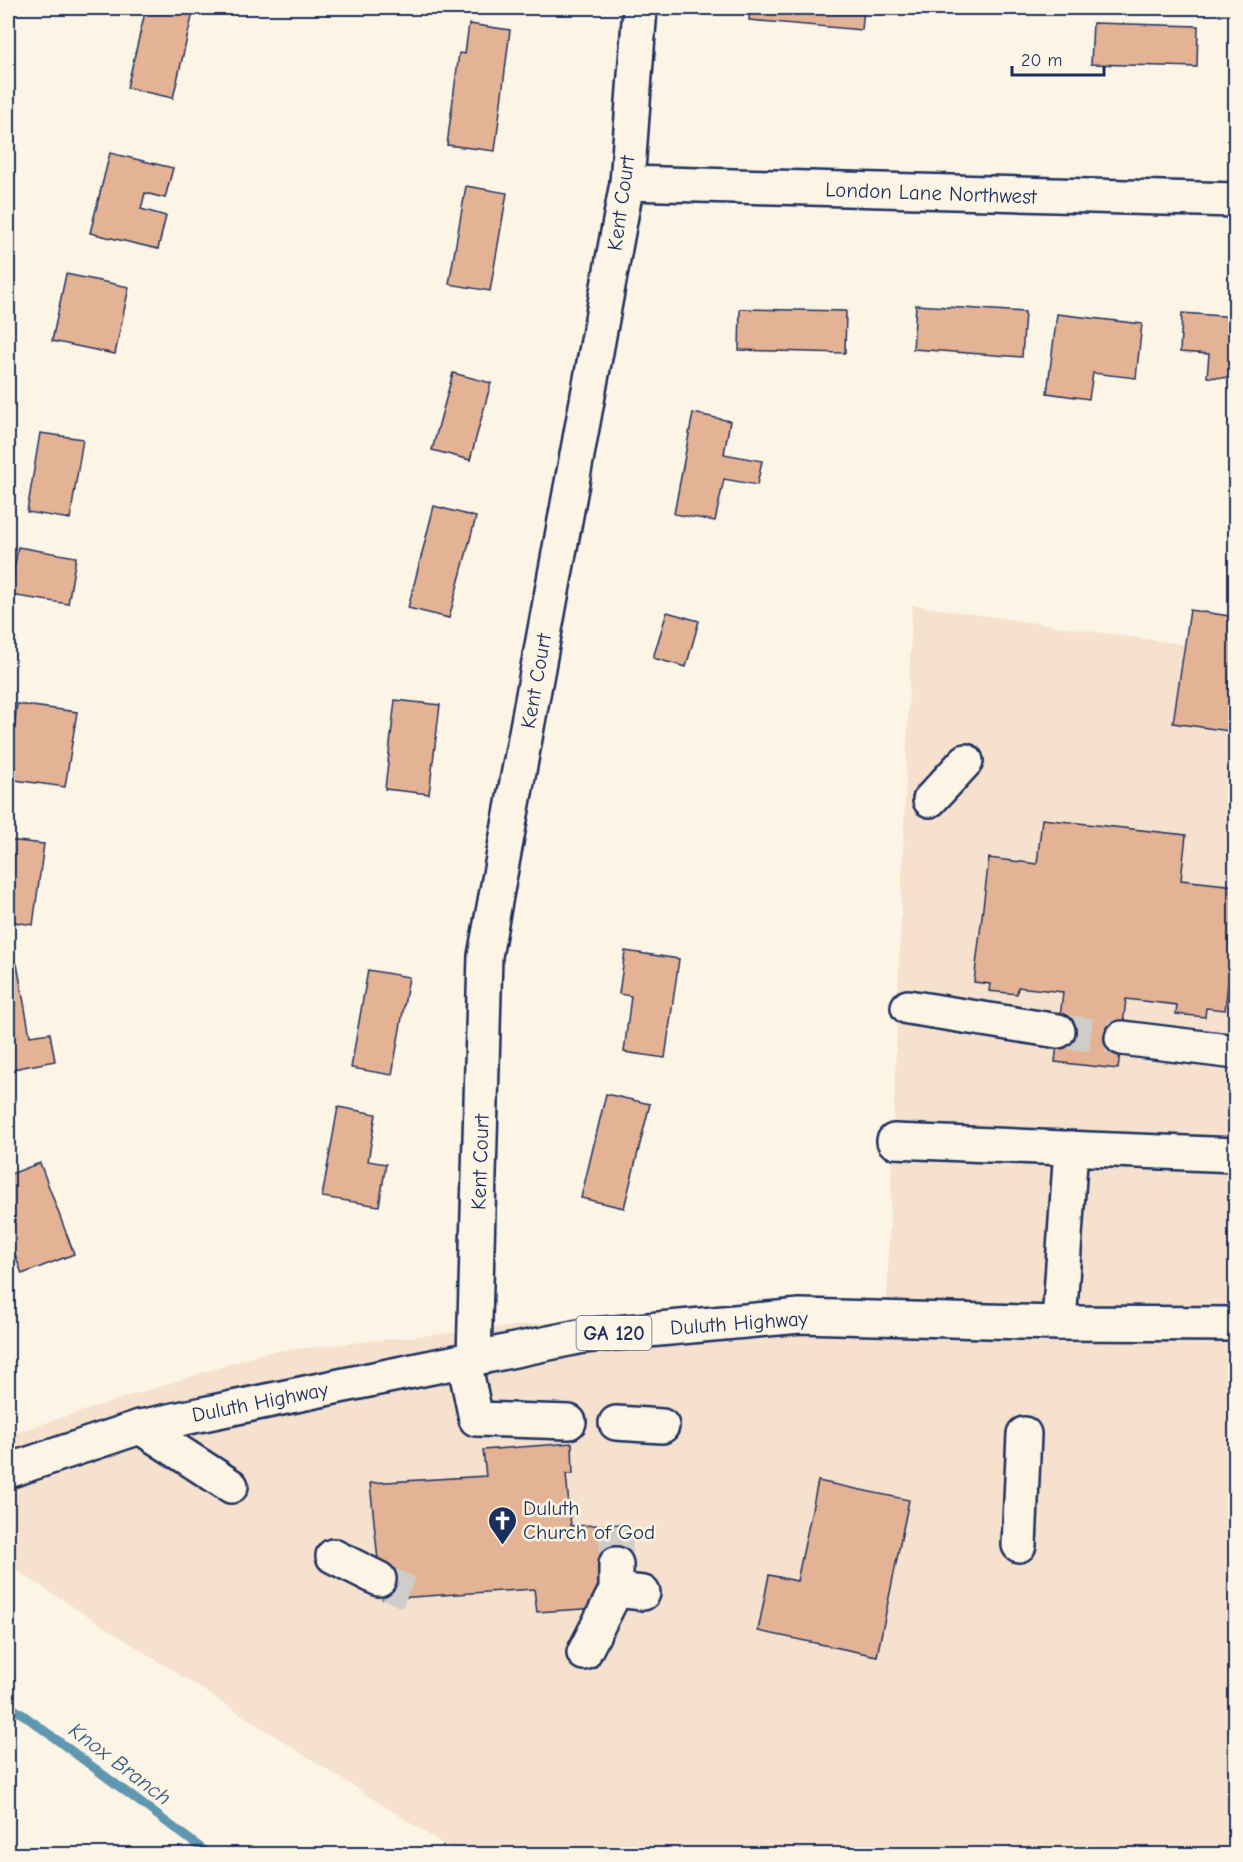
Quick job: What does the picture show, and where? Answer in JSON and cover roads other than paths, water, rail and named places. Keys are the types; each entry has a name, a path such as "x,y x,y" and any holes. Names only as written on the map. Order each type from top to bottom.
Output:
{"street":[{"name":"Kent Court","path":"569,1422 476,1419 469,1360 485,956 627,183 640,8"},
{"name":"London Lane Northwest","path":"627,183 1236,200"},
{"path":"930,800 966,761"},
{"path":"908,1007 1058,1031"},
{"path":"1122,1038 1236,1052"},
{"path":"894,1141 1236,1155"},
{"path":"1059,1323 1071,1148"},
{"name":"Duluth Highway","path":"8,1471 140,1427 583,1336 800,1316 1059,1323 1236,1324"},
{"path":"616,1423 662,1426"},
{"path":"140,1427 231,1486"},
{"path":"1018,1545 1024,1434"},
{"path":"333,1556 379,1579"},
{"path":"584,1653 625,1582"}],"waterway":[{"name":"Knox Branch","path":"8,1705 209,1854"}],"tunnel":[{"path":"1058,1031 1122,1038"},
{"path":"616,1525 616,1564"},
{"path":"379,1579 417,1597"}],"place":[{"name":"Duluth Church of God","path":"502,1546"}]}
